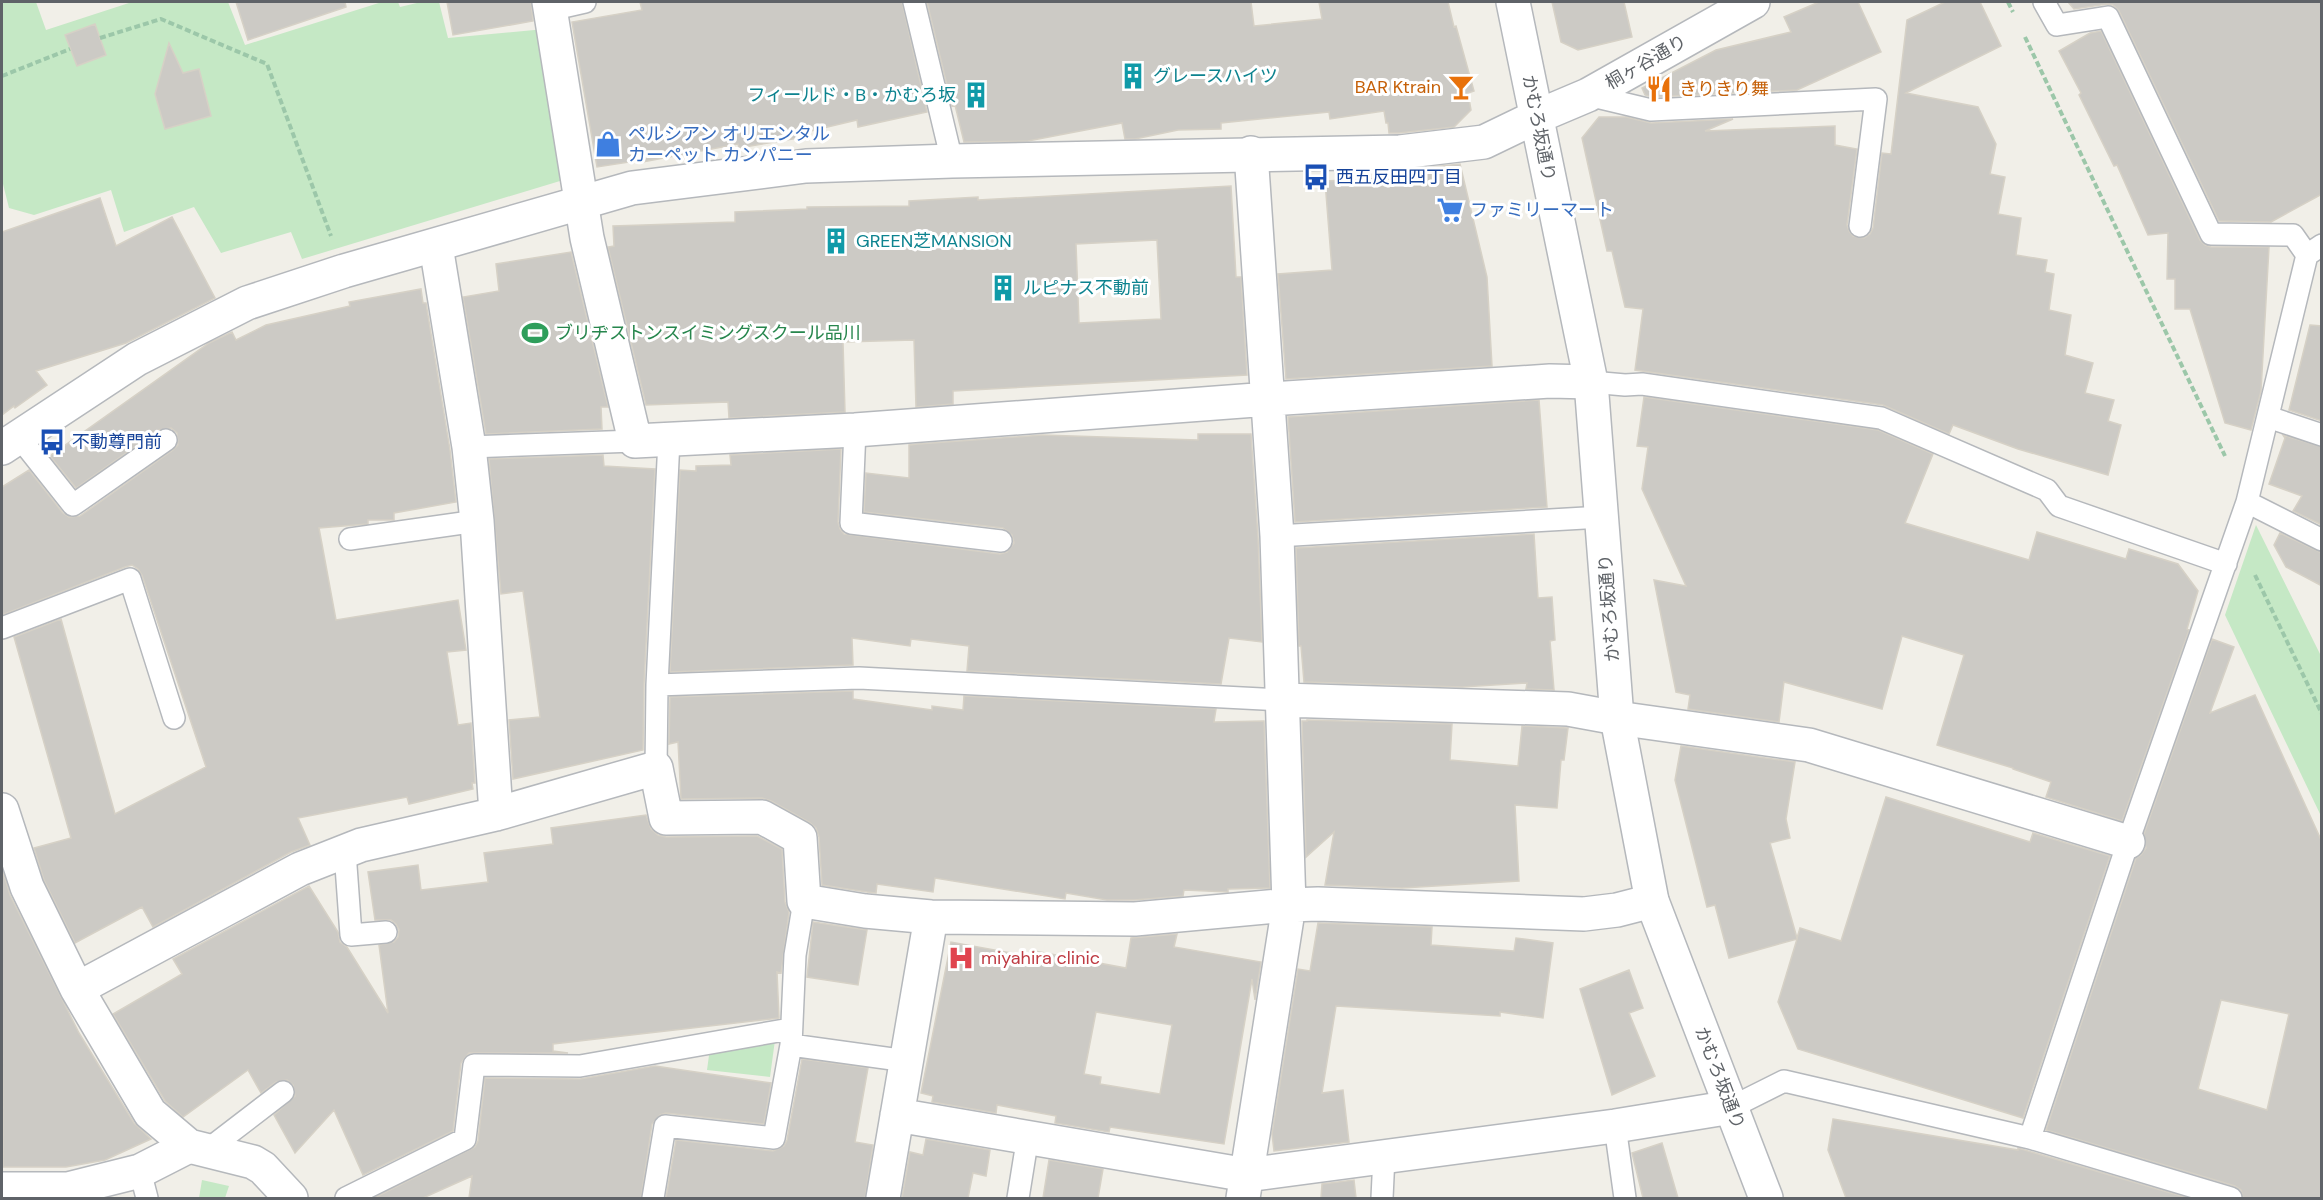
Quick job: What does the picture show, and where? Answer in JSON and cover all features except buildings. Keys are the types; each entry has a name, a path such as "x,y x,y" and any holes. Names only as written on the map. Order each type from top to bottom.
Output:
{"street":[{"name":"かむろ坂通り","path":"1513,2 1590,382 1617,718 1652,901 1766,1198"},
{"name":"桐ヶ谷通り","path":"10,443 137,358 248,303 344,272 632,188 806,166 1251,153 1400,152 1484,142 1588,95 1753,2"},
{"path":"550,6 587,238 635,441 855,430 1269,399 1550,381 1590,382"},
{"path":"1245,1187 1289,905 1277,536 1251,153"},
{"path":"436,246 469,447 477,521 496,814"},
{"path":"1283,700 1568,709 1809,745 2128,842"},
{"path":"77,989 300,869 361,845 496,814 656,768 666,818 762,818 801,838 804,901 865,911 932,916 1135,919 1289,905 1584,914 1617,910 1652,901"},
{"path":"2,815 27,887 77,989 150,1113 197,1149 253,1162 263,1168 291,1198"},
{"path":"883,1198 932,916"},
{"path":"897,1115 1028,1136 1245,1187 1384,1155 1615,1126 1732,1107"},
{"path":"2,1189 68,1189 144,1185 197,1149"}],"lane":[{"path":"550,6 585,2"},
{"path":"914,2 952,161"},
{"path":"2030,1138 2128,842 2236,537 2314,250 2293,235 2211,234 2108,17 2057,25 2044,2"},
{"path":"1588,95 1651,110 1876,99 1860,226"},
{"path":"1590,382 1642,384 1881,418 2047,490 2059,506 2226,564"},
{"path":"2268,417 2322,435"},
{"path":"855,430 851,523 1001,541"},
{"path":"10,443 73,505 166,440"},
{"path":"656,768 657,685 669,440"},
{"path":"469,447 635,441"},
{"path":"2247,502 2322,540"},
{"path":"1277,536 1602,517"},
{"path":"350,539 477,521"},
{"path":"2,628 130,579 174,718"},
{"path":"657,685 859,678 1283,700"},
{"path":"345,852 351,935 386,932"},
{"path":"653,1198 665,1126 774,1138 791,1037 795,955 804,901"},
{"path":"346,1198 465,1139 474,1065 580,1066 791,1037 907,1061"},
{"path":"1732,1107 1784,1081 2030,1138 2231,1198"},
{"path":"197,1149 283,1092"},
{"path":"1615,1126 1625,1198"},
{"path":"1018,1198 1028,1136"},
{"path":"1382,1198 1384,1155"}],"path":[{"path":"2008,2 2018,23"},
{"path":"100,38 161,19 267,64 344,272"},
{"path":"2023,33 2247,502"},
{"path":"2,75 70,49"},
{"path":"2236,537 2322,714"}],"green space":[{"path":"2,2 36,2 46,30 132,2 228,2 245,45 382,2 398,2 400,7 421,2 439,2 448,38 545,29 560,181 302,259 291,232 221,253 194,207 124,232 111,190 34,215 9,208 2,180"},
{"path":"2256,525 2321,656 2321,816 2225,615"},
{"path":"775,1040 770,1077 707,1070 710,1048"},
{"path":"202,1180 229,1186 225,1198 199,1198"}],"place":[{"name":"グレースハイツ","path":"1133,76"},
{"name":"BAR Ktrain","path":"1461,87"},
{"name":"きりきり舞","path":"1659,89"},
{"name":"フィールド・B・かむろ坂","path":"976,95"},
{"name":"ペルシアン オリエンタル カーペット カンパニー","path":"608,144"},
{"name":"西五反田四丁目","path":"1316,177"},
{"name":"ファミリーマート","path":"1450,210"},
{"name":"GREEN芝MANSION","path":"836,241"},
{"name":"ルピナス不動前","path":"1003,288"},
{"name":"ブリヂストンスイミングスクール品川","path":"535,333"},
{"name":"不動尊門前","path":"52,442"},
{"name":"miyahira clinic","path":"961,958"}]}
